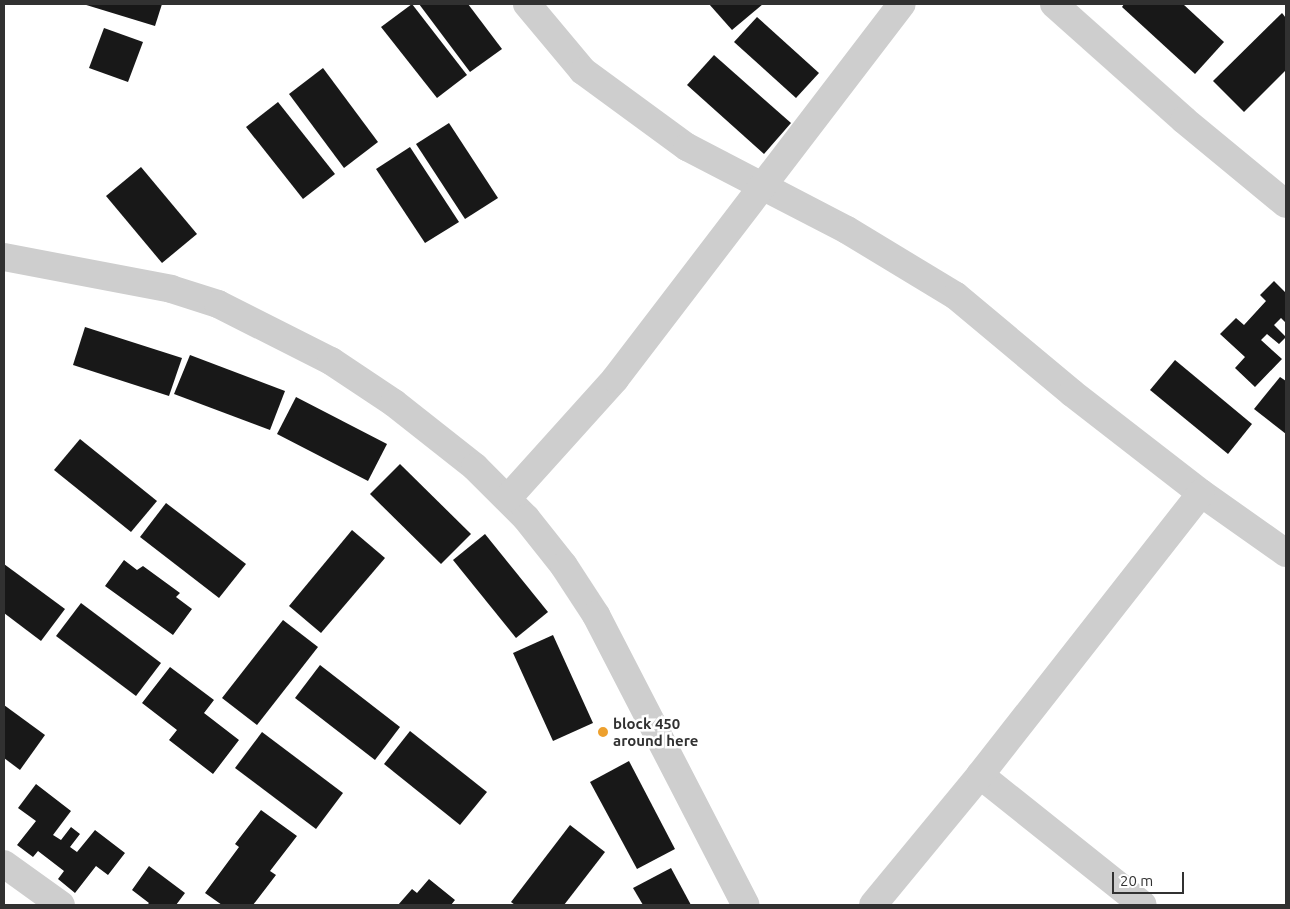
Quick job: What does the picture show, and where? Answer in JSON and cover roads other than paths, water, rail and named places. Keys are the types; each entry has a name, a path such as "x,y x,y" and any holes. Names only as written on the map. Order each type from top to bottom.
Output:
{"street":[{"path":"528,4 583,72 686,146 763,184 956,296 1072,393 1201,493 1286,553"},
{"path":"508,498 615,379 902,4"},
{"path":"1054,4 1184,120 1286,204"},
{"path":"4,257 171,290 218,304 265,325 331,361 394,403 475,467 508,498 564,566 596,615 746,905"},
{"path":"873,905 980,775 1201,493"},
{"path":"980,775 1143,905"},
{"path":"4,864 60,905"}],"place":[{"name":"block 450 around here","path":"603,732"}]}
